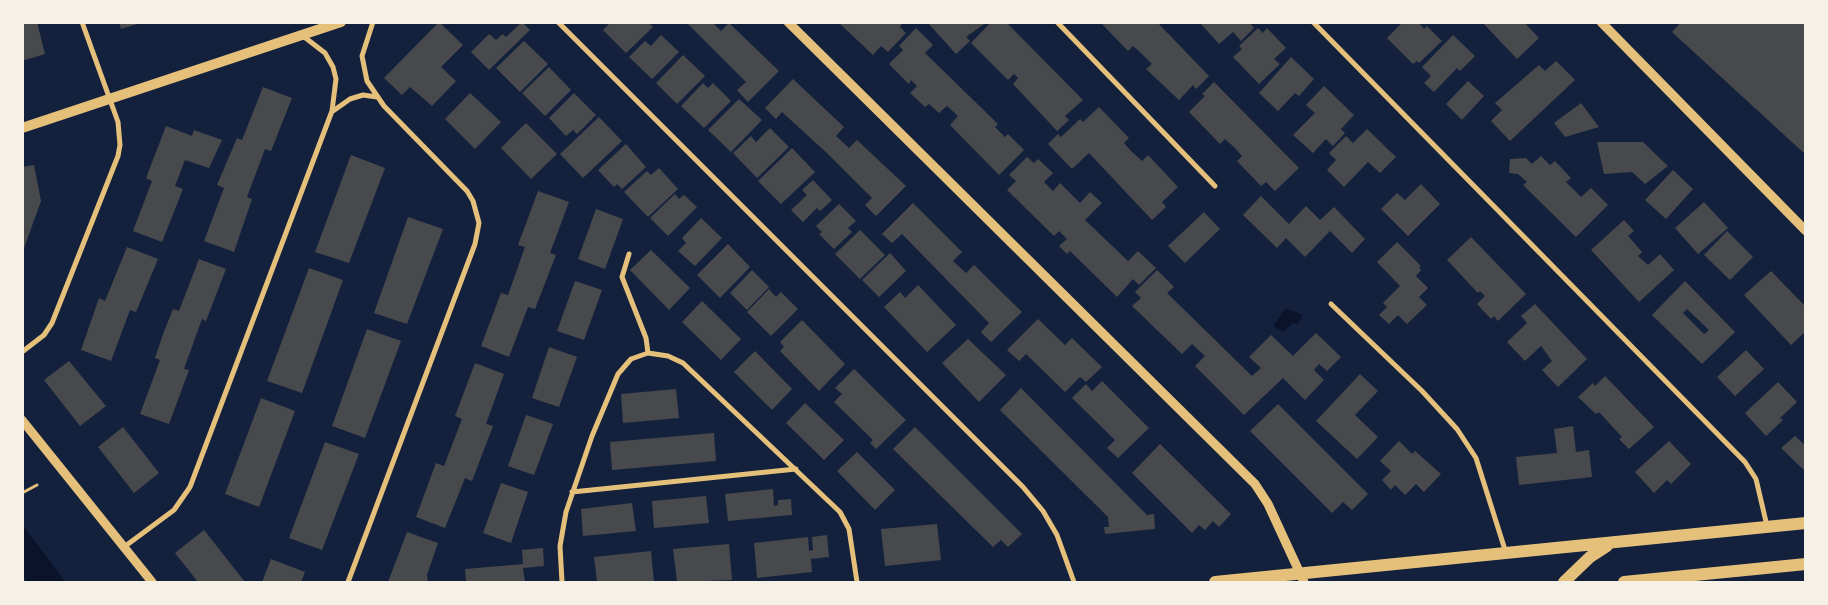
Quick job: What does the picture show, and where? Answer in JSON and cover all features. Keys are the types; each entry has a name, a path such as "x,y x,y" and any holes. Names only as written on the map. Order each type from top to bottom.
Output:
{"main road":[{"path":"22,128 109,101 341,22"},
{"path":"1215,582 1303,578 1506,553 1806,523"},
{"path":"1564,582 1590,557 1609,544"},
{"path":"1624,582 1806,564"}],"street":[{"path":"22,352 44,335 52,323 118,156 120,133 82,22"},
{"path":"348,582 475,244 479,223 473,201 467,191 377,97 367,81 362,56 372,22"},
{"path":"558,22 1023,487 1044,511 1057,535 1074,582"},
{"path":"788,22 1255,484 1268,504 1303,578"},
{"path":"1056,22 1215,186"},
{"path":"1313,22 1745,462 1756,479 1767,526"},
{"path":"1601,22 1806,231"},
{"path":"123,547 174,510 190,487 332,111 336,79 333,67 325,53 303,35"},
{"path":"332,111 350,98 363,95 377,97"},
{"path":"630,254 622,277 646,338 648,353"},
{"path":"1331,304 1422,391 1457,429 1476,458 1506,553"},
{"path":"562,582 560,546 566,512 592,436 618,374 631,359 648,353 668,356 683,363 840,512 849,529 857,582"},
{"path":"22,420 152,582"},
{"path":"572,492 796,469"}],"path":[{"path":"22,493 37,485"}],"water":[{"path":"1286,308 1303,315 1298,324 1293,323 1283,332 1273,326"},
{"path":"23,526 65,582 27,582 23,576"}],"building":[{"path":"22,22 37,22 45,54 22,61"},
{"path":"119,22 141,22 141,23 121,29"},
{"path":"439,22 463,45 441,67 456,81 432,106 410,87 402,95 384,78"},
{"path":"522,22 530,30 489,70 471,52 489,34 496,40 503,34 506,37"},
{"path":"611,22 648,22 653,27 626,53 603,30"},
{"path":"686,22 712,22 721,31 729,23 779,71 748,102 737,90 746,82"},
{"path":"838,22 901,22 900,27 906,33 888,52 881,46 873,55"},
{"path":"927,22 987,22 966,37 970,41 956,54"},
{"path":"991,22 1006,22 1083,100 1065,116 1069,120 1057,131 1013,84 1018,78 1014,74 1008,80 971,43"},
{"path":"1100,22 1157,22 1209,76 1196,89 1193,85 1179,100 1146,69 1152,64 1142,54 1133,46 1128,51"},
{"path":"1203,22 1249,22 1254,28 1241,41 1233,32 1219,44 1201,24"},
{"path":"1403,22 1418,22 1424,29 1427,26 1442,41 1419,63 1417,61 1413,64 1387,38"},
{"path":"1482,22 1524,22 1539,38 1517,59"},
{"path":"1681,22 1806,22 1806,155 1672,32"},
{"path":"916,28 933,45 925,53 998,124 995,127 1005,137 1008,134 1024,150 999,175 950,125 958,116 947,106 939,113 929,104 925,107 910,93 917,86 911,80 909,84 889,64 903,50 899,46"},
{"path":"1258,28 1263,33 1267,28 1286,48 1274,59 1280,64 1259,84 1233,57 1242,49 1239,46"},
{"path":"661,35 679,52 652,79 629,57 645,41 651,46"},
{"path":"1453,35 1475,56 1460,71 1457,68 1434,92 1424,83 1431,76 1422,67"},
{"path":"524,41 548,64 520,92 496,68"},
{"path":"683,55 705,76 677,104 656,83"},
{"path":"1291,57 1314,79 1299,96 1295,93 1278,111 1259,93"},
{"path":"1556,61 1575,80 1510,141 1491,121 1502,110 1495,103 1539,65 1545,71"},
{"path":"549,67 571,90 545,116 522,93"},
{"path":"793,79 844,127 836,136 849,148 857,140 906,186 876,216 865,205 872,198 829,155 782,112 776,119 765,108"},
{"path":"1468,81 1484,96 1462,120 1446,104"},
{"path":"1214,82 1299,168 1275,191 1266,182 1261,186 1237,161 1242,156 1234,147 1225,139 1220,144 1189,112 1205,96 1202,94"},
{"path":"703,83 708,88 713,83 731,101 704,128 681,106"},
{"path":"1324,86 1354,115 1341,129 1345,133 1333,146 1326,139 1313,153 1293,135 1315,113 1306,105"},
{"path":"263,87 292,98 271,151 265,149 247,197 252,199 234,252 204,241 224,188 217,185 237,138 242,140"},
{"path":"470,93 501,122 475,149 445,119"},
{"path":"574,93 596,115 577,134 573,130 566,136 549,118"},
{"path":"739,99 762,120 731,152 708,130"},
{"path":"1581,103 1599,127 1565,137 1554,123"},
{"path":"1099,107 1129,138 1124,143 1132,152 1142,161 1148,155 1178,187 1162,202 1166,207 1152,220 1089,153 1072,169 1048,144 1058,134 1061,137 1080,119 1083,122"},
{"path":"599,117 622,141 583,178 560,154"},
{"path":"526,123 557,154 531,179 501,148"},
{"path":"166,126 192,136 194,130 222,140 209,168 185,160 175,186 183,189 162,242 133,231 152,181 146,178"},
{"path":"770,128 789,147 757,178 733,153 751,136 756,142"},
{"path":"1367,129 1396,157 1380,173 1368,162 1344,187 1327,170 1336,160 1329,153 1346,136 1353,143"},
{"path":"1597,142 1643,142 1668,166 1645,184 1632,172 1604,174"},
{"path":"626,144 646,167 622,189 617,184 614,187 598,170"},
{"path":"792,148 815,172 781,204 758,181"},
{"path":"351,155 385,168 349,263 315,252"},
{"path":"1541,156 1550,165 1555,161 1571,178 1566,182 1581,197 1591,188 1608,205 1576,237 1523,185 1527,182 1518,174 1509,173 1510,159 1526,158 1532,164"},
{"path":"1027,157 1034,163 1038,159 1053,173 1044,182 1053,191 1060,183 1080,203 1090,192 1102,203 1085,220 1128,261 1138,251 1156,268 1139,285 1133,279 1117,297 1070,251 1067,254 1059,246 1067,239 1059,231 1054,236 1007,190 1016,181 1009,175"},
{"path":"34,165 41,201 23,251 22,167"},
{"path":"659,168 678,189 648,217 624,192 647,171 651,175"},
{"path":"1673,170 1693,189 1666,219 1645,200"},
{"path":"813,180 832,200 820,211 817,208 803,222 791,210 807,195 802,190"},
{"path":"1421,184 1440,204 1408,236 1381,209 1397,193 1405,200"},
{"path":"538,191 569,202 550,253 556,255 535,309 528,307 509,357 481,346 501,293 508,295 525,247 518,245"},
{"path":"675,194 679,199 684,195 697,207 668,236 650,218"},
{"path":"1261,196 1289,224 1306,206 1320,220 1334,207 1365,239 1352,253 1330,231 1305,257 1286,238 1277,248 1243,215"},
{"path":"1704,202 1728,228 1698,254 1675,228"},
{"path":"913,203 962,252 953,261 966,273 974,265 1022,312 991,342 981,332 989,323 902,234 892,243 882,234"},
{"path":"839,204 856,221 848,228 852,232 834,249 819,234 822,232 816,226"},
{"path":"596,209 623,219 605,269 578,259"},
{"path":"1204,212 1220,229 1185,263 1168,246"},
{"path":"408,217 443,229 407,324 374,313"},
{"path":"701,218 722,238 695,266 678,251 686,243 682,238"},
{"path":"1624,220 1634,231 1628,236 1642,252 1638,256 1648,265 1660,254 1674,270 1639,302 1591,250"},
{"path":"860,230 885,255 860,279 835,254"},
{"path":"1727,231 1753,257 1730,280 1704,255"},
{"path":"1471,237 1526,294 1498,321 1494,316 1491,319 1477,304 1485,296 1480,291 1478,293 1447,260"},
{"path":"1397,242 1421,266 1419,267 1421,270 1416,276 1428,288 1419,297 1427,305 1407,324 1398,315 1389,324 1379,315 1387,307 1383,303 1400,286 1377,262"},
{"path":"728,244 750,267 720,298 697,275"},
{"path":"127,247 158,259 136,312 130,310 111,361 81,350 99,298 105,301"},
{"path":"651,250 690,288 669,310 630,270"},
{"path":"890,253 906,271 879,297 862,280"},
{"path":"199,259 226,269 206,321 202,319 184,369 189,370 169,424 140,414 160,360 155,358 163,334 173,309 179,311"},
{"path":"309,268 343,280 302,393 267,381"},
{"path":"752,270 769,287 747,310 730,293"},
{"path":"1157,270 1174,287 1167,293 1252,376 1261,368 1249,357 1271,335 1293,356 1316,333 1341,357 1327,371 1319,364 1314,370 1324,380 1305,400 1283,378 1244,415 1195,366 1205,356 1192,344 1182,354 1132,306 1141,298 1135,292"},
{"path":"1771,271 1806,307 1806,331 1791,345 1744,295"},
{"path":"575,281 602,290 584,340 557,331"},
{"path":"1685,281 1735,332 1702,364 1652,315","holes":["1687,309 1709,330 1704,334 1683,313"]},
{"path":"918,285 956,325 927,352 884,307 900,292 905,298"},
{"path":"769,289 776,297 781,292 798,309 771,336 747,312"},
{"path":"702,301 741,339 721,360 682,322"},
{"path":"1535,304 1587,359 1558,387 1542,370 1552,361 1541,346 1525,361 1507,342 1527,323 1521,316"},
{"path":"1038,319 1065,345 1072,338 1102,367 1086,382 1080,377 1065,392 1026,354 1019,361 1007,350"},
{"path":"802,320 845,364 819,391 780,351 784,347 780,342"},
{"path":"367,329 401,341 365,438 332,426"},
{"path":"968,339 1006,375 979,402 942,363"},
{"path":"549,347 577,357 559,407 532,398"},
{"path":"1746,350 1764,369 1735,396 1717,377"},
{"path":"755,351 792,389 772,410 734,372"},
{"path":"69,361 106,406 80,426 44,380"},
{"path":"475,363 504,374 486,424 493,426 472,481 465,478 445,528 416,517 436,463 444,466 462,419 455,416"},
{"path":"854,369 906,420 876,449 870,443 873,440 834,402 842,394 835,388"},
{"path":"1360,374 1378,391 1355,415 1378,437 1357,459 1316,421"},
{"path":"1605,376 1654,427 1629,449 1619,439 1622,437 1599,412 1596,414 1578,397 1593,383 1595,386"},
{"path":"1102,381 1149,428 1118,458 1107,448 1115,440 1072,398 1086,384 1092,391"},
{"path":"1778,382 1797,402 1780,418 1783,420 1766,436 1745,413"},
{"path":"1021,388 1147,515 1154,514 1155,529 1105,534 1104,527 1109,527 1108,517 1000,410"},
{"path":"676,389 679,418 623,423 621,394"},
{"path":"261,398 295,411 259,507 225,494"},
{"path":"805,403 844,440 824,460 786,423"},
{"path":"1278,404 1368,494 1352,510 1343,502 1332,513 1250,431"},
{"path":"526,415 553,424 534,475 508,466"},
{"path":"1573,426 1576,452 1589,450 1592,477 1519,485 1516,457 1557,453 1554,429"},
{"path":"123,427 159,473 134,493 98,447"},
{"path":"915,427 1022,534 1008,547 1001,540 993,547 893,449"},
{"path":"714,433 716,461 612,470 610,442"},
{"path":"1795,436 1806,446 1806,472 1781,448"},
{"path":"1399,441 1412,454 1415,451 1441,474 1424,492 1416,484 1405,495 1395,485 1391,490 1382,480 1391,471 1380,461"},
{"path":"1669,441 1691,464 1671,484 1667,480 1654,493 1635,472"},
{"path":"325,442 359,454 322,550 289,538"},
{"path":"1160,444 1231,514 1219,527 1213,521 1205,530 1199,525 1192,533 1132,473"},
{"path":"857,452 895,490 875,510 837,471"},
{"path":"501,483 528,492 511,543 483,533"},
{"path":"773,489 774,506 778,505 778,500 791,499 792,515 728,521 725,494"},
{"path":"706,496 709,523 654,528 652,501"},
{"path":"632,503 636,531 583,536 581,509"},
{"path":"937,524 941,560 885,566 881,529"},
{"path":"204,530 245,582 198,582 175,553"},
{"path":"407,532 438,543 427,575 428,582 388,582"},
{"path":"827,535 829,557 811,559 812,572 757,578 754,543 808,537 809,551 813,550 812,537"},
{"path":"729,544 732,580 677,582 673,549"},
{"path":"543,548 544,566 523,568 525,582 466,582 465,569 523,564 522,550"},
{"path":"651,551 654,582 597,582 594,557"},
{"path":"271,559 305,572 301,582 262,582"}]}
